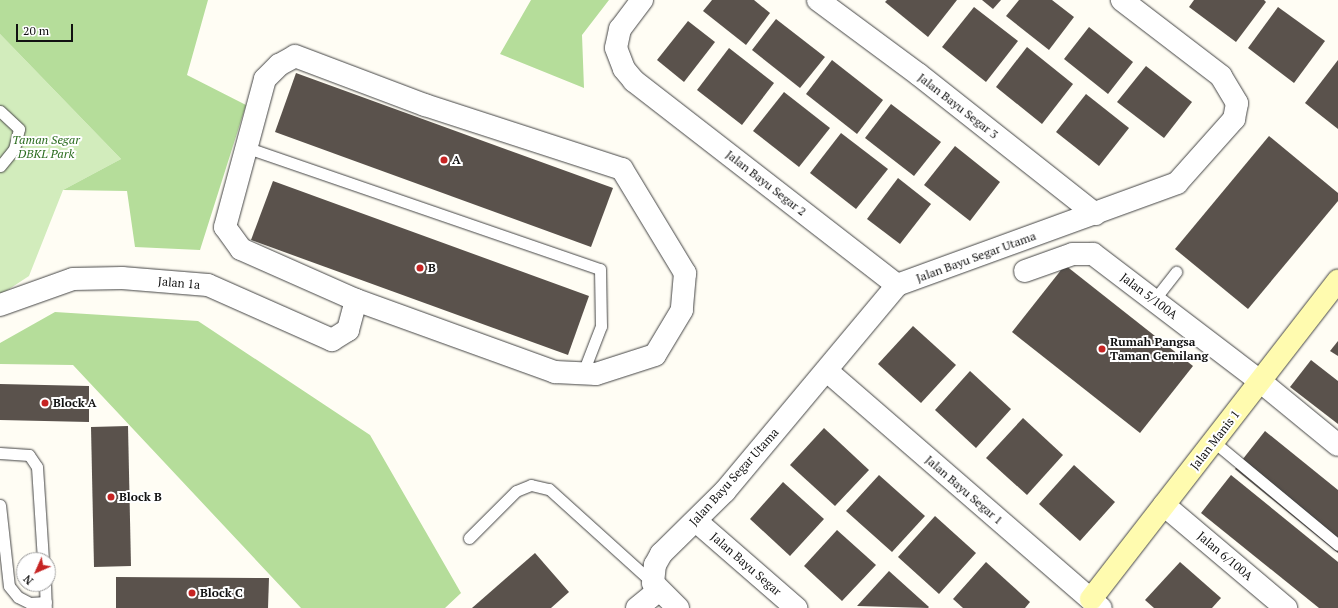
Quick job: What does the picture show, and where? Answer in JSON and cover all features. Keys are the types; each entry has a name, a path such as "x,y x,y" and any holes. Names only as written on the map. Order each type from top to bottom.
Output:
{"street":[{"name":"Jalan Bayu Segar 2","path":"642,0 620,29 616,48 624,69 634,81 897,285"},
{"name":"Jalan Bayu Segar 3","path":"818,0 918,74 1095,214"},
{"name":"Jalan Bayu Segar Utama","path":"656,587 655,565 661,554 696,521 827,371 897,285 1095,214 1177,182 1234,118 1237,103 1221,76 1122,0"},
{"path":"295,56 425,105 622,168 685,273 682,310 655,355 596,374 582,375 555,372 356,300 240,249 231,239 225,227 248,148 265,79 279,65 295,56"},
{"name":"Jalan 5/100A","path":"1025,270 1074,254 1093,254 1261,382 1338,445"},
{"name":"Jalan 1a","path":"0,305 73,280 122,278 208,285 332,340 348,330 356,300"},
{"name":"Jalan Manis 1","path":"1096,603 1164,505 1261,382 1338,280"},
{"name":"Jalan Bayu Segar 1","path":"827,371 1096,603"},
{"name":"Jalan 6/100A","path":"1164,505 1286,608"},
{"name":"Jalan Bayu Segar","path":"696,521 796,608"},
{"path":"637,608 656,587 678,608"}],"lane":[{"path":"0,111 19,129 14,148 0,166"},
{"path":"248,148 600,269 601,326 582,375"},
{"path":"1154,300 1176,272"},
{"path":"1214,442 1338,545"},
{"path":"0,453 29,455 37,467 42,552"},
{"path":"469,538 516,491 531,485 549,489 656,587"},
{"path":"0,505 9,586 18,596 30,603 46,605 45,592"}],"green space":[{"path":"0,0 208,0 187,75 246,105 200,250 135,247 127,191 63,190 121,159 0,34"},
{"path":"531,0 609,0 582,35 584,88 500,54"},
{"name":"Taman Segar DBKL Park","path":"0,34 121,159 63,190 29,276 0,295"},
{"path":"55,312 198,321 370,435 461,593 445,608 301,608 73,365 0,364 0,343"}],"building":[{"path":"712,0 754,0 770,13 746,45 703,11"},
{"path":"887,0 957,0 928,37 885,2"},
{"path":"982,0 1001,0 993,9"},
{"path":"1019,0 1052,0 1074,17 1049,50 1006,16"},
{"path":"1194,0 1264,0 1266,2 1236,42 1189,7"},
{"path":"974,7 1018,41 986,82 942,47"},
{"path":"1278,7 1325,41 1294,83 1248,48"},
{"path":"776,19 825,57 800,88 752,50"},
{"path":"688,21 715,42 684,82 657,60"},
{"path":"1089,27 1133,62 1108,94 1064,59"},
{"path":"1027,47 1073,84 1042,124 996,87"},
{"path":"729,48 774,83 742,125 697,90"},
{"path":"832,60 883,100 857,134 806,94"},
{"path":"1338,60 1338,129 1305,103"},
{"path":"1146,66 1192,102 1164,138 1117,102"},
{"name":"A","path":"296,73 613,188 591,247 275,132"},
{"path":"784,92 830,128 799,167 753,131"},
{"path":"1086,94 1129,128 1099,166 1056,132"},
{"path":"891,104 941,142 914,176 865,138"},
{"path":"841,133 888,169 856,209 810,173"},
{"path":"1269,136 1338,193 1338,201 1248,309 1175,249"},
{"path":"955,146 1000,182 970,221 924,185"},
{"path":"898,178 931,204 900,244 867,219"},
{"name":"B","path":"273,181 589,296 568,355 251,240"},
{"name":"Rumah Pangsa Taman Gemilang","path":"1065,265 1193,366 1140,433 1012,332"},
{"path":"913,326 956,365 921,403 878,364"},
{"path":"1338,341 1338,356 1330,351"},
{"path":"1311,360 1338,381 1338,424 1290,387"},
{"path":"970,371 1011,409 976,448 935,410"},
{"name":"Block A","path":"0,384 89,386 89,422 0,420"},
{"path":"1023,418 1063,455 1027,495 986,458"},
{"name":"Block B","path":"128,426 131,566 94,567 91,427"},
{"path":"824,428 869,470 835,506 790,465"},
{"path":"1265,431 1338,490 1338,553 1235,469"},
{"path":"1074,465 1115,502 1080,541 1039,504"},
{"path":"879,475 925,516 892,552 846,511"},
{"path":"1231,475 1338,562 1338,608 1319,608 1201,513"},
{"path":"783,482 824,519 790,556 750,519"},
{"path":"935,516 976,553 939,594 898,557"},
{"path":"837,530 876,565 842,601 804,566"},
{"path":"535,553 569,592 551,608 472,608"},
{"path":"986,562 1030,602 1025,608 963,608 953,599"},
{"path":"1180,562 1221,598 1212,608 1154,608 1145,600"},
{"path":"889,571 929,607 857,606"},
{"name":"Block C","path":"116,577 269,578 268,608 116,608"}],"place":[{"name":"A","path":"444,160"},
{"name":"B","path":"420,268"},
{"name":"Rumah Pangsa Taman Gemilang","path":"1102,349"},
{"name":"Block A","path":"45,403"},
{"name":"Block B","path":"111,497"},
{"name":"Block C","path":"192,593"}]}
